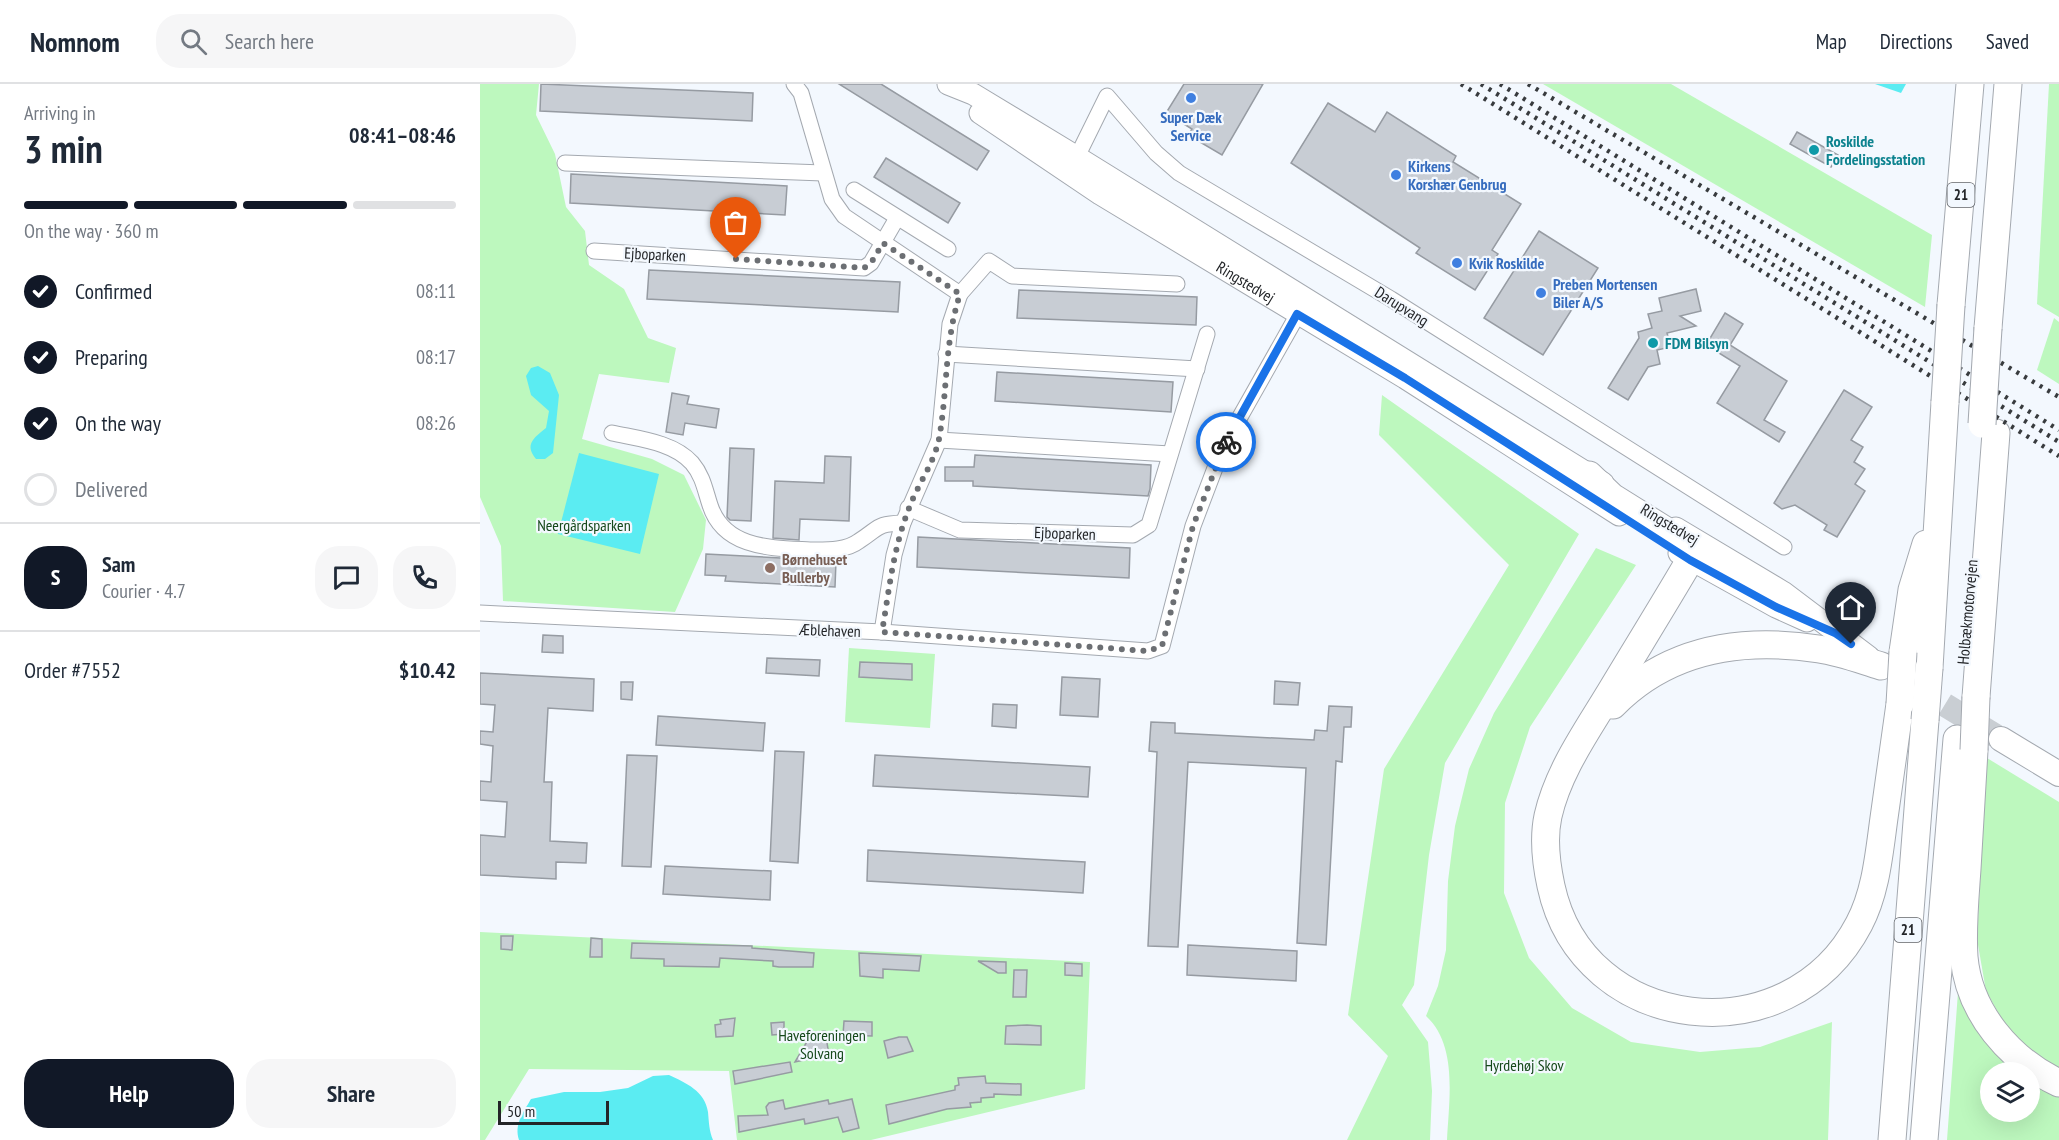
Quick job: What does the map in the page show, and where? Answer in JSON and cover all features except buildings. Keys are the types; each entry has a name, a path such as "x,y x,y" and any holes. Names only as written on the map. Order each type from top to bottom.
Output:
{"highway":[{"name":"Holbækmotorvejen","path":"1892,1140 1929,668 1951,305 1971,84"},
{"name":"Holbækmotorvejen","path":"1924,1140 1965,745 1996,333 1993,279 2008,84"},
{"path":"1589,475 1612,498 1676,537 1690,552 1690,560 1561,777 1548,818 1546,861 1555,903 1574,941 1602,973 1638,997 1679,1011 1722,1014 1764,1006 1803,987 1835,959 1859,924 1876,878 1900,704 1892,659 1938,502"},
{"path":"1587,731 1633,684 1672,662 1704,650 1749,645 1820,649 1892,659"},
{"path":"1965,745 1965,959 1973,993 1988,1024 2010,1051 2037,1073 2059,1083"}],"main road":[{"path":"2001,739 2059,774"}],"street":[{"path":"794,84 801,93 832,199 844,216 960,294"},
{"name":"Ringstedvej","path":"942,84 1302,307 1783,592 1835,633"},
{"name":"Ringstedvej","path":"948,84 973,94 1073,165"},
{"name":"Darupvang","path":"1073,165 1107,90 1156,153 1179,173 1391,299 1784,547"},
{"path":"565,164 823,172"},
{"path":"854,190 948,249"},
{"name":"Ejboparken","path":"594,251 864,268 871,263 897,218"},
{"path":"882,632 894,555 906,516 939,440 950,324 960,294 989,261 1012,276 1177,284"},
{"name":"Ringstedvej","path":"1302,307 1405,378 1690,560 1776,607 1892,659"},
{"name":"Æblehaven","path":"480,613 882,632 1148,651 1162,646 1193,526 1223,447 1302,307"},
{"name":"Ejboparken","path":"906,516 960,530 1133,535 1149,525 1208,334"},
{"path":"946,354 1197,369"},
{"path":"612,433 664,445 678,452 692,463 704,481 717,520 726,532 739,540 759,546 812,550 843,549 859,541 882,524 906,516"},
{"path":"939,440 1170,454"}],"green space":[{"name":"Neergårdsparken","path":"480,84 539,84 536,115 555,154 566,207 585,231 589,265 624,289 648,338 676,348 669,383 599,374 582,439 652,459 684,475 706,520 703,549 675,612 503,601 501,546 480,497"},
{"path":"1543,84 1671,84 1932,235 1925,307"},
{"path":"2049,84 2059,84 2059,317 2037,304"},
{"path":"2054,318 2059,322 2059,384 2037,370"},
{"path":"1382,395 1579,534 1445,763 1429,855 1414,985 1402,1005 1428,1042 1432,1091 1430,1140 1347,1140 1388,1056 1348,1015 1384,769 1509,565 1379,435"},
{"name":"Hyrdehøj Skov","path":"1596,548 1636,565 1530,727 1505,803 1504,893 1529,958 1572,1008 1631,1042 1700,1052 1760,1047 1832,1022 1828,1140 1447,1140 1450,1091 1447,1057 1436,1028 1426,1016 1438,986 1446,950 1448,881 1455,826 1469,769 1494,713"},
{"path":"849,648 935,654 930,728 845,722"},
{"path":"1987,758 2059,802 2059,1073 2013,1039 1986,991 1977,939"},
{"name":"Haveforeningen Solvang","path":"480,932 1090,962 1085,1089 871,1140 737,1140 729,1071 529,1069 485,1140 480,1140"},
{"path":"1959,979 2019,1062 1980,1062 1980,1122 2040,1122 2040,1081 2059,1092 2059,1140 1947,1140"}],"water":[{"path":"1875,84 1906,84 1901,93"},
{"path":"538,366 550,373 559,395 553,453 545,459 536,459 531,449 534,438 546,428 549,411 531,395 526,376 531,368"},
{"path":"579,453 659,474 640,554 558,534"},
{"path":"669,1075 694,1089 703,1098 713,1140 519,1140 518,1124 531,1099 564,1092 600,1092 628,1088 653,1076"}],"tunnel":[{"path":"1914,686 2001,739"}],"railway":[{"path":"1461,84 2059,456"},
{"path":"1481,84 2059,442"},
{"path":"1500,84 2059,430"},
{"path":"1528,84 2059,397"}],"way so far":[{"path":"736,259 864,268 871,263 883,243 960,294 950,324 939,440 903,523 894,555 882,632 1148,651 1162,646 1193,526 1226,442"}],"place":[{"name":"Super Dæk Service","path":"1191,98"},
{"name":"Roskilde Fordelingsstation","path":"1814,150"},
{"name":"Kirkens Korshær Genbrug","path":"1396,175"},
{"name":"Kvik Roskilde","path":"1457,263"},
{"name":"Preben Mortensen Biler A/S","path":"1541,293"},
{"name":"FDM Bilsyn","path":"1653,343"},
{"name":"Børnehuset Bullerby","path":"770,568"}],"route":[{"path":"1226,442 1297,314 1405,378 1690,560 1776,607 1835,633 1851,644"}]}
